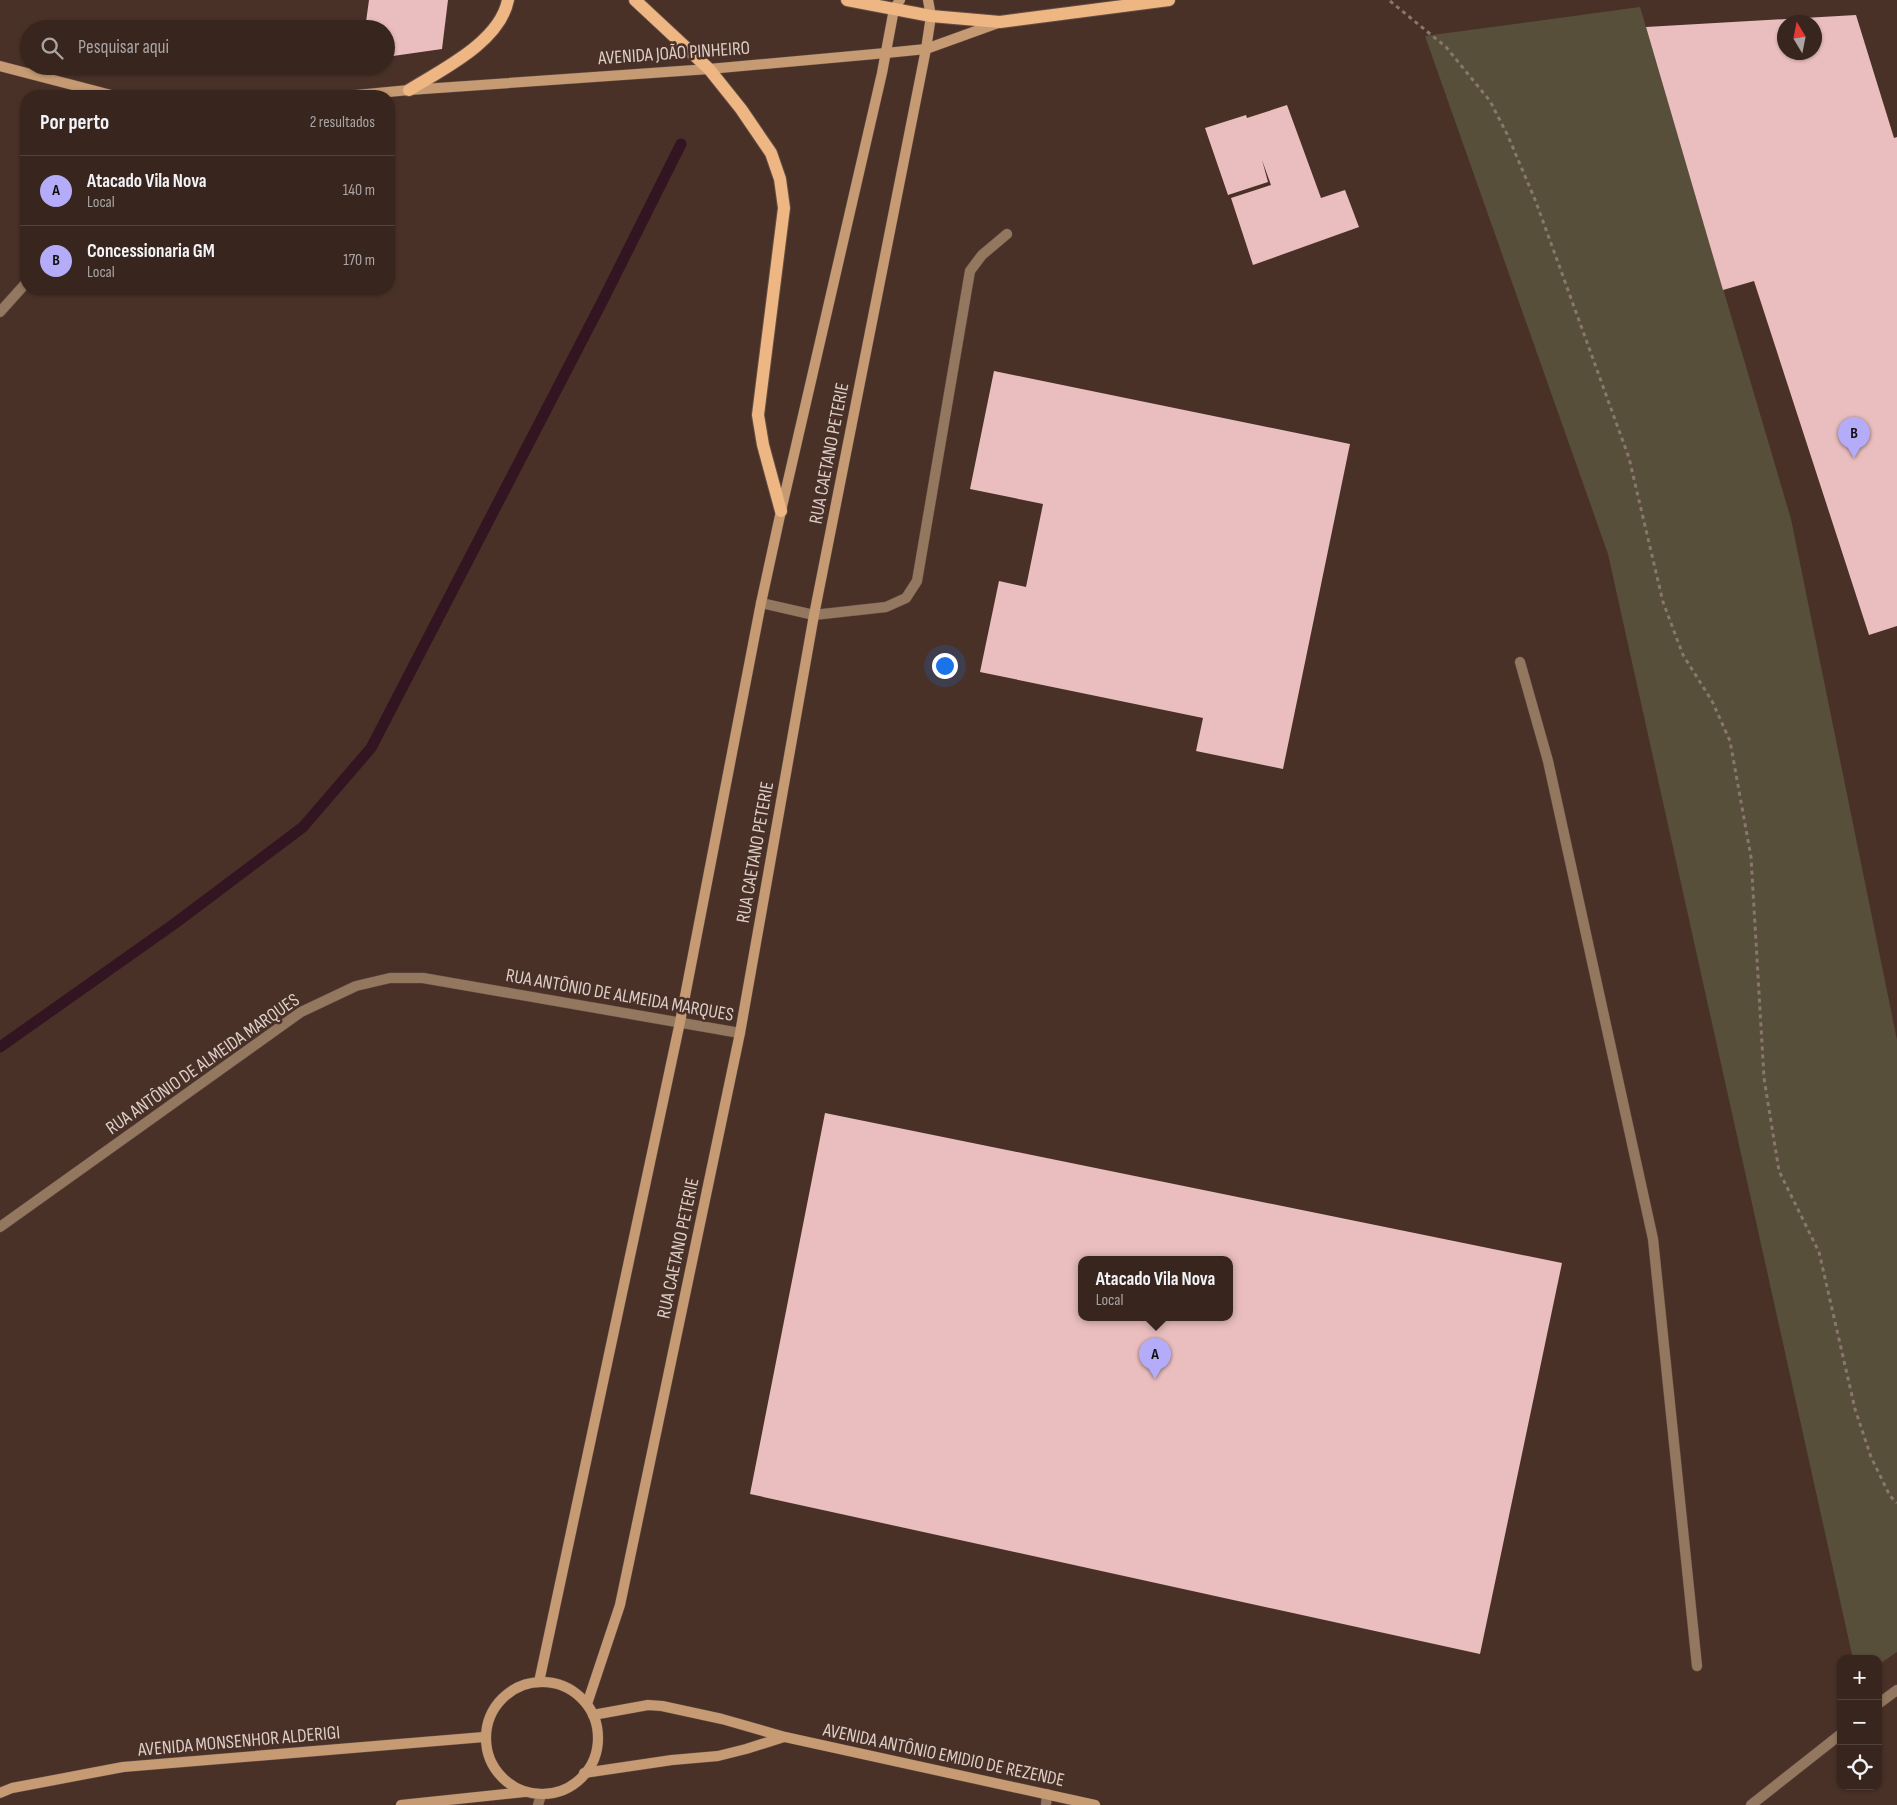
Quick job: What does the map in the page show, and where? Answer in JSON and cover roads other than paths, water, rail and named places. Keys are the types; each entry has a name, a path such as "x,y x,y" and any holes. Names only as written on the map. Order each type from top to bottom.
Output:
{"main road":[{"path":"409,90 467,54 490,33 500,20 508,0"},
{"path":"635,0 709,69 741,109 771,154 780,179 784,208 758,415 763,445 780,511"},
{"name":"AVENIDA JOÃO PINHEIRO","path":"847,0 897,5 913,13 931,16 1000,22 1169,0"}],"street":[{"name":"RUA CAETANO PETERIE","path":"587,1704 620,1605 740,1033 814,614 926,49 931,16 928,0"},
{"name":"RUA CAETANO PETERIE","path":"538,1682 680,1022 780,511 897,5"},
{"name":"AVENIDA JOÃO PINHEIRO","path":"395,91 709,69 926,49 1000,22"},
{"path":"0,66 20,71"},
{"path":"34,75 92,90"},
{"path":"761,604 814,614 886,607 906,598 917,581 970,271 982,255 1007,234"},
{"path":"0,312 20,290"},
{"path":"1520,662 1548,761 1653,1239 1697,1666"},
{"name":"RUA ANTÔNIO DE ALMEIDA MARQUES","path":"0,1227 301,1012 356,986 390,978 423,978 740,1033"},
{"path":"538,1682 557,1683 574,1692 587,1704 593,1715 598,1735 597,1751 589,1768 577,1782 540,1800 503,1780 489,1760 484,1737 489,1716 500,1698 518,1686 538,1682"},
{"path":"1882,1701 1897,1690"},
{"name":"AVENIDA ANTÔNIO EMIDIO DE REZENDE","path":"593,1715 641,1706 662,1706 713,1717 785,1737 1096,1805"},
{"name":"AVENIDA MONSENHOR ALDERIGI","path":"0,1794 12,1788 123,1767 484,1737"},
{"name":"AVENIDA ANTÔNIO EMIDIO DE REZENDE","path":"584,1773 672,1760 718,1756 785,1737"},
{"path":"1751,1805 1837,1737"},
{"path":"401,1805 524,1792"},
{"path":"1046,1805 1047,1794"}],"waterway":[{"path":"0,1047 174,924 303,827 371,748 603,300 681,144"}],"place":[{"name":"Concessionaria GM","path":"1854,458"},
{"name":"Atacado Vila Nova","path":"1155,1379"}]}
